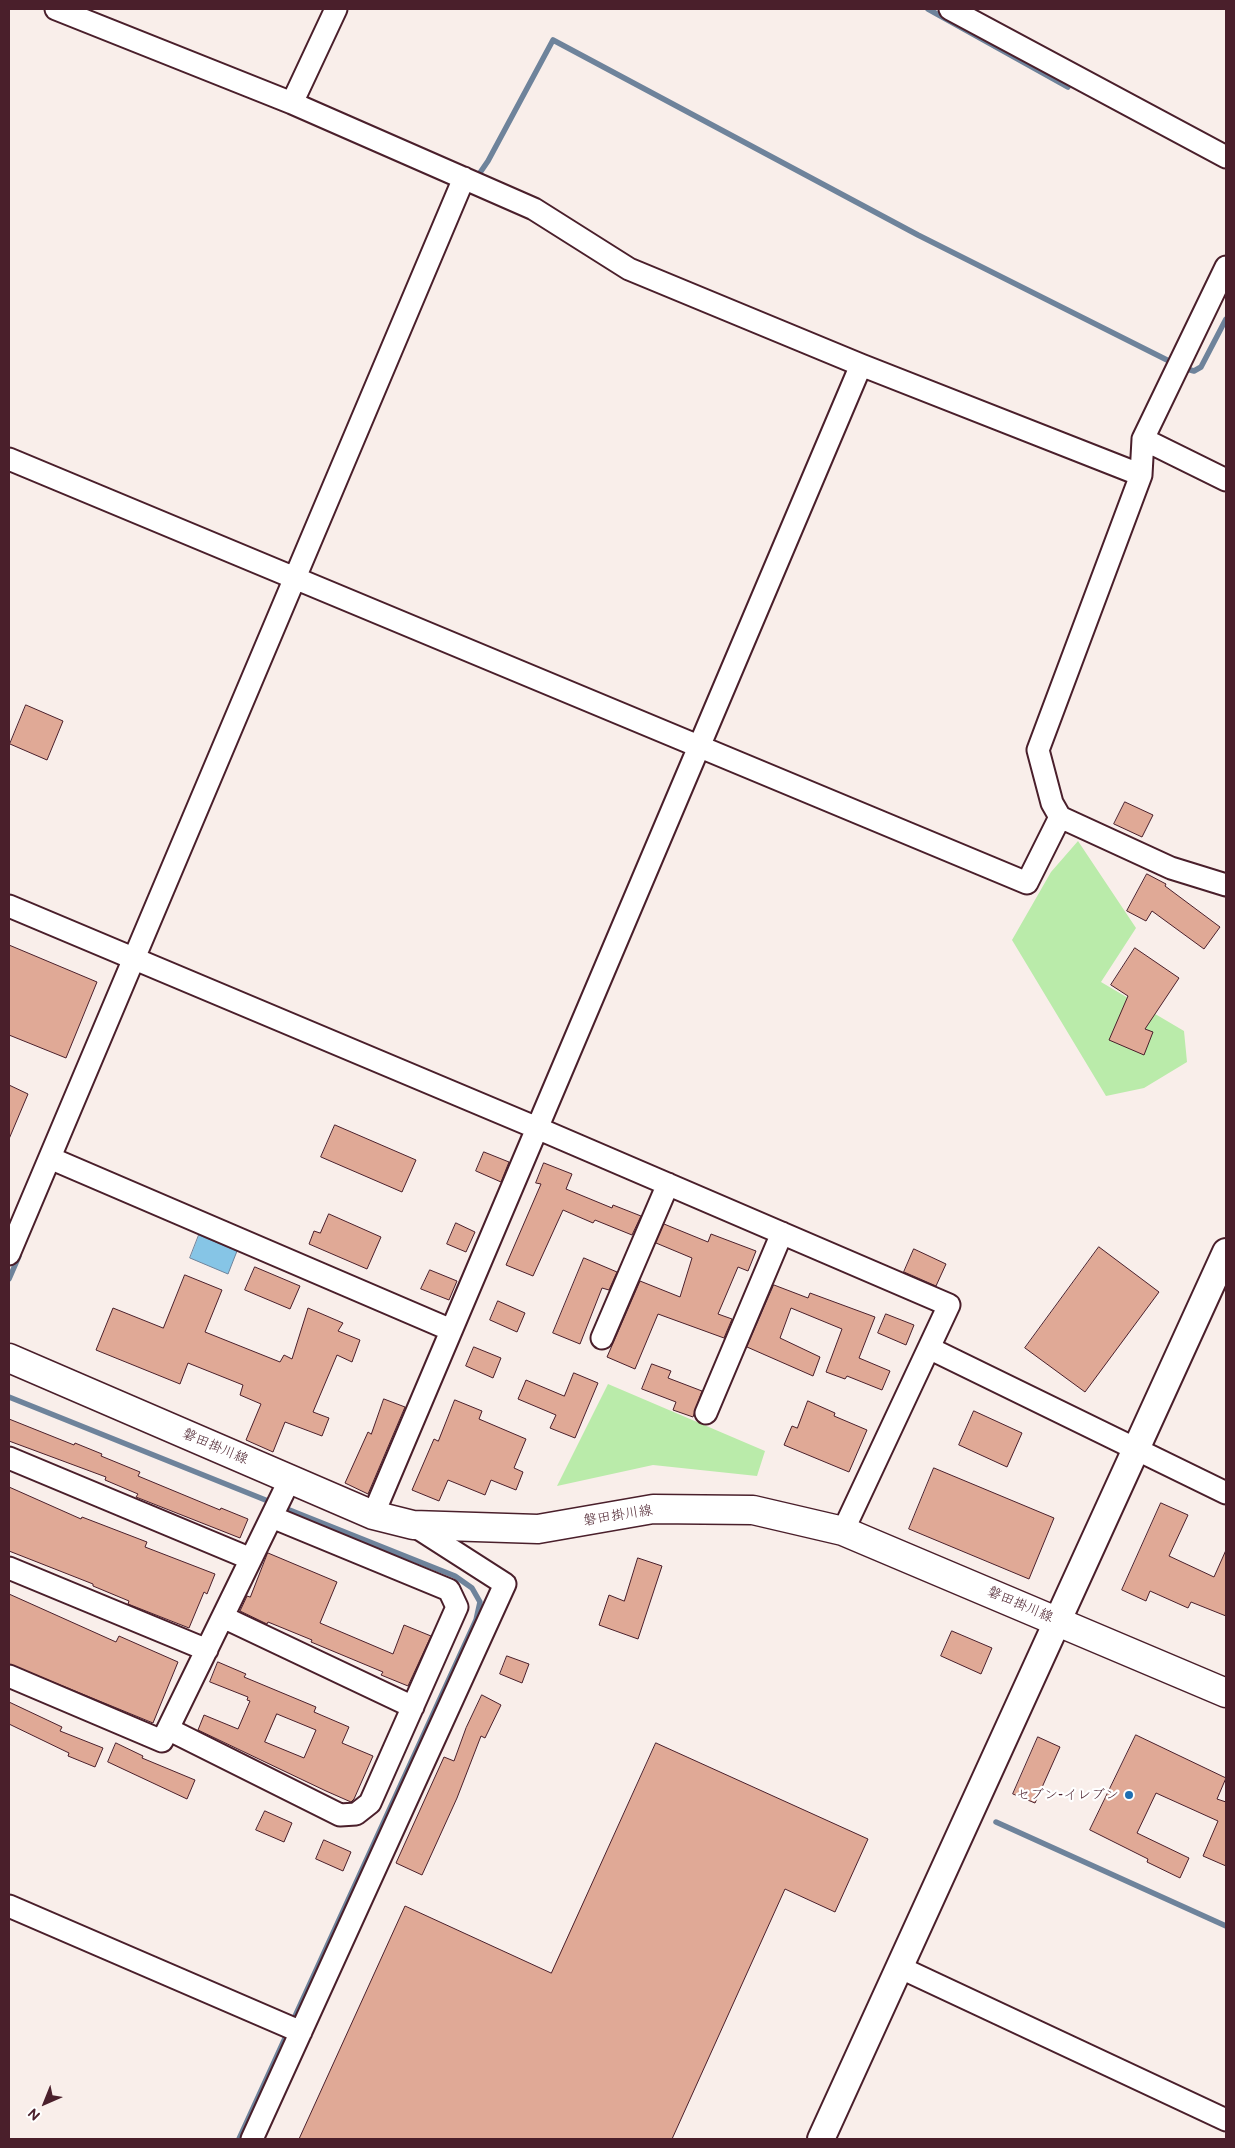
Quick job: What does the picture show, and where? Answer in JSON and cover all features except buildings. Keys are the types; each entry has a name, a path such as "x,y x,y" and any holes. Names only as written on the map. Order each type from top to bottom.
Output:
{"main road":[{"name":"磐田掛川線","path":"9,1358 373,1515 413,1525 538,1529 654,1509 754,1510 843,1531 1058,1620 1226,1693"}],"street":[{"path":"56,9 292,103 534,209 628,269 1141,475"},
{"path":"292,103 336,9"},
{"path":"950,9 1226,157"},
{"path":"9,1254 135,959 293,578 464,178"},
{"path":"1226,267 1143,439 1141,475 1038,750 1052,803 1060,817 1171,868 1226,886"},
{"path":"373,1515 861,364"},
{"path":"1143,439 1226,480"},
{"path":"9,459 698,748 1027,883 1060,817"},
{"path":"9,906 537,1128 949,1305 843,1531"},
{"path":"50,1158 451,1330"},
{"path":"602,1338 668,1184"},
{"path":"706,1413 782,1233"},
{"path":"821,2139 1226,1252"},
{"path":"928,1348 1226,1493"},
{"path":"9,1458 251,1559"},
{"path":"9,1676 162,1741 290,1479"},
{"path":"168,1729 340,1815 356,1814 370,1803 457,1607 449,1590 272,1516"},
{"path":"252,2139 505,1584 413,1525"},
{"path":"9,1568 206,1650"},
{"path":"223,1617 413,1707"},
{"path":"9,1906 301,2032"},
{"path":"899,1967 1226,2120"}],"green space":[{"path":"1078,841 1136,928 1101,982 1184,1031 1187,1062 1144,1088 1106,1096 1012,940 1051,872"},
{"path":"608,1384 765,1451 757,1476 653,1465 557,1486"}],"water":[{"path":"199,1235 237,1251 228,1274 190,1258"}],"waterway":[{"path":"928,9 1068,87"},
{"path":"475,180 488,161 553,40 918,235 1175,364"},
{"path":"1183,368 1194,371 1201,367 1226,319"},
{"path":"9,1279 19,1256"},
{"path":"9,1397 273,1503"},
{"path":"239,2139 476,1620 480,1602 472,1588 455,1576 282,1507"},
{"path":"996,1822 1226,1926"}],"place":[{"name":"セブン-イレブン","path":"1129,1795"}]}
